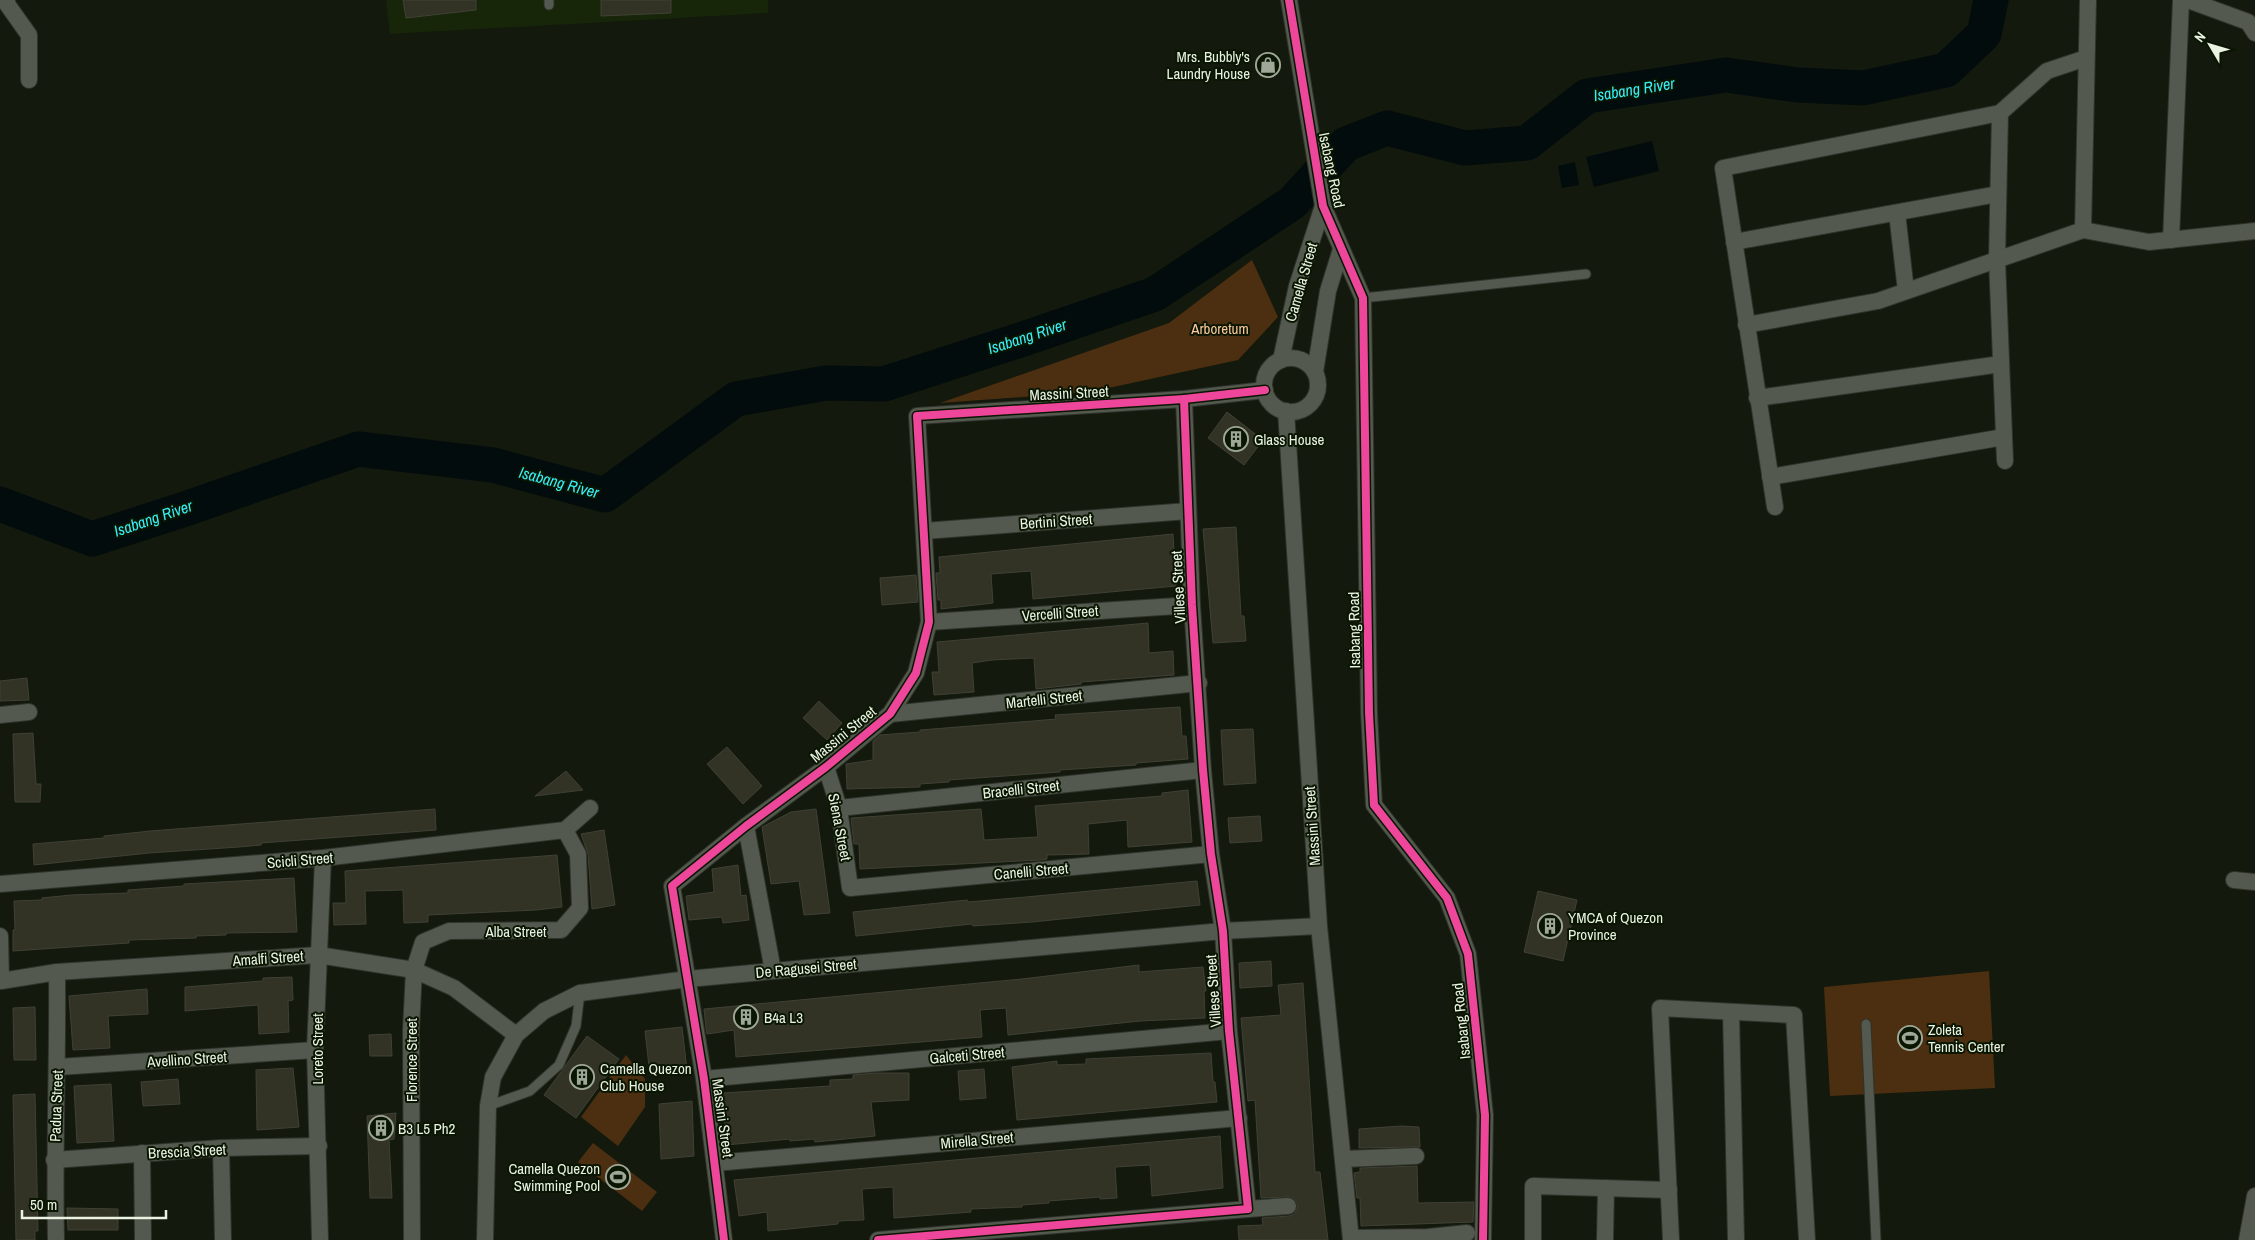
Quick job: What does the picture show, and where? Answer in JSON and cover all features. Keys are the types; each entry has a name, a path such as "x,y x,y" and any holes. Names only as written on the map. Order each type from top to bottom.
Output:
{"street":[{"path":"7,0 7,4 28,35 29,80"},
{"name":"Isabang Road","path":"1289,0 1314,158 1323,201 1341,249 1363,298 1369,713 1374,805 1447,898 1468,954 1486,1115 1483,1240"},
{"path":"2083,230 2088,0"},
{"path":"2171,240 2181,0"},
{"path":"2188,0 2248,22 2255,33"},
{"path":"1775,507 1723,168 2000,113 2047,71 2086,58"},
{"path":"2000,113 1997,260 2005,461"},
{"path":"1734,242 1998,194"},
{"name":"Camella Street","path":"1281,360 1297,286 1323,201"},
{"path":"1897,212 1906,291"},
{"path":"1746,325 1878,301 2083,230 2149,242 2255,232"},
{"name":"Camella Street","path":"1315,372 1328,291 1341,249"},
{"path":"1288,358 1303,360 1315,372 1318,389 1315,398 1302,410 1286,411 1272,404 1265,390 1266,375 1270,368 1281,360 1288,358"},
{"path":"1757,398 2001,364"},
{"name":"Massini Street","path":"724,1240 704,1080 672,886 746,826 826,767 890,714 916,673 928,622 917,416 1184,399 1265,390"},
{"name":"Villese Street","path":"1184,399 1192,605 1199,684 1203,770 1211,854 1223,931 1229,1031 1248,1209"},
{"name":"Massini Street","path":"1286,411 1319,926 1351,1239"},
{"path":"1770,477 2004,437"},
{"name":"Bertini Street","path":"924,531 1188,511"},
{"name":"Vercelli Street","path":"928,622 1192,605"},
{"name":"Martelli Street","path":"890,714 1199,684"},
{"path":"0,715 29,712"},
{"name":"Siena Street","path":"826,767 839,808 850,888"},
{"name":"Bracelli Street","path":"839,808 1203,770"},
{"path":"565,830 590,808"},
{"path":"746,826 773,971"},
{"name":"Scicli Street","path":"0,884 323,858 565,830"},
{"name":"Alba Street","path":"414,970 423,942 449,931 561,930 580,908 578,854 565,830"},
{"name":"Canelli Street","path":"850,888 1211,854"},
{"name":"Loreto Street","path":"320,1240 315,1050 323,858"},
{"path":"2234,880 2255,882"},
{"name":"De Ragusei Street","path":"485,1240 488,1106 493,1077 516,1035 544,1011 580,994 688,979 773,971 1223,931 1319,926"},
{"path":"0,936 1,981"},
{"name":"Amalfi Street","path":"1,981 57,972 318,955 414,970 454,988 516,1035"},
{"name":"Florence Street","path":"412,1240 411,1030 414,970"},
{"name":"Padua Street","path":"56,1240 54,1160 58,1067 57,972"},
{"path":"1671,1240 1660,1008 1794,1015 1807,1240"},
{"path":"1731,1012 1736,1240"},
{"name":"Galceti Street","path":"704,1080 1229,1031"},
{"name":"Avellino Street","path":"58,1067 315,1050"},
{"name":"Mirella Street","path":"715,1163 1239,1118"},
{"name":"Brescia Street","path":"54,1160 220,1148 319,1146"},
{"path":"220,1148 223,1240"},
{"path":"142,1153 143,1240"},
{"path":"1344,1159 1416,1156"},
{"path":"1533,1240 1534,1186 1669,1190"},
{"path":"1605,1240 1606,1188"},
{"path":"2248,1240 2255,1196"},
{"path":"878,1240 1288,1206"},
{"path":"1351,1239 1428,1238 1467,1233"}],"lane":[{"path":"1363,298 1586,274"},
{"path":"488,1106 530,1091 559,1065 576,1026 580,994"},
{"path":"1866,1024 1876,1240"}],"shaded area":[{"path":"386,0 768,0 768,13 390,34"},
{"path":"1652,141 1659,171 1594,187 1586,157"},
{"path":"1575,162 1579,185 1562,188 1558,166"}],"green space":[{"name":"Arboretum","path":"1252,260 1278,317 1238,360 1090,392 940,403 1169,323"},
{"name":"Zoleta Tennis Center","path":"1989,971 1995,1088 1830,1096 1824,987"},
{"path":"626,1055 645,1079 645,1107 618,1146 581,1117"},
{"name":"Camella Quezon Swimming Pool","path":"593,1143 657,1192 642,1211 578,1162"}],"building":[{"path":"403,0 476,0 476,10 406,18"},
{"path":"601,0 671,0 671,13 601,16"},
{"name":"Glass House","path":"1227,412 1263,440 1244,465 1208,438"},
{"path":"1236,527 1241,616 1244,616 1246,641 1213,643 1203,529"},
{"path":"1173,534 1176,586 1033,599 1031,571 991,574 993,603 941,609 941,600 938,600 936,573 940,573 939,557"},
{"path":"916,575 918,602 882,605 880,578"},
{"path":"1148,623 1149,653 1173,651 1174,675 1081,682 1081,684 1036,689 1034,658 992,660 972,663 974,692 934,695 932,672 939,672 937,642"},
{"path":"27,678 29,700 0,701 0,681"},
{"path":"819,701 842,723 827,740 803,718"},
{"path":"1180,707 1182,736 1186,736 1188,759 1136,763 1136,765 1060,770 1060,772 949,780 949,782 920,784 920,787 847,789 846,764 873,760 873,741 880,735 1056,719 1055,715"},
{"path":"1253,729 1256,783 1224,785 1221,730"},
{"path":"33,733 36,784 41,784 40,802 15,802 13,734"},
{"path":"727,747 762,786 743,804 707,764"},
{"path":"566,771 583,790 535,796"},
{"path":"1188,790 1192,842 1128,847 1127,820 1088,824 1089,854 1047,855 1047,859 1041,860 860,869 859,844 854,844 851,818 981,809 984,840 1038,837 1035,806 1162,796 1162,793"},
{"path":"435,809 436,830 261,843 261,845 149,853 34,865 33,844 104,838 104,836 150,831"},
{"path":"816,809 830,913 804,915 799,881 771,884 762,827 791,812"},
{"path":"1260,816 1262,841 1230,843 1228,818"},
{"path":"604,830 615,905 592,909 588,854 581,834"},
{"path":"557,855 562,907 428,915 428,922 404,923 403,890 365,891 366,924 334,925 333,903 346,903 345,871"},
{"path":"738,865 741,896 746,895 749,920 723,923 722,917 689,920 686,896 714,892 712,869"},
{"path":"294,878 297,932 226,933 226,935 196,936 196,938 129,940 129,943 13,951 13,930 15,930 14,901 42,900 42,898 71,895 128,893 128,890 184,886 184,884"},
{"path":"1197,881 1200,905 1032,922 973,926 972,924 856,936 853,912 967,900 968,902"},
{"name":"YMCA of Quezon Province","path":"1538,891 1577,900 1563,961 1524,952"},
{"path":"1271,961 1272,986 1240,988 1239,963"},
{"path":"1139,965 1139,972 1203,967 1206,991 1204,991 1205,1018 1140,1021 1008,1035 1006,1008 980,1010 982,1037 736,1057 734,1030 707,1034 706,1028 704,1009 1022,979"},
{"path":"292,977 293,1000 288,1001 289,1032 259,1034 258,1005 185,1011 185,987 263,981 263,978"},
{"path":"1303,983 1315,1172 1320,1172 1328,1240 1239,1240 1238,1226 1263,1225 1262,1218 1289,1216 1294,1214 1298,1206 1292,1197 1261,1198 1255,1100 1248,1101 1241,1018 1281,1015 1278,985"},
{"path":"147,989 148,1014 108,1016 110,1048 73,1050 69,996"},
{"path":"35,1007 36,1060 14,1060 13,1008"},
{"path":"682,1027 687,1070 650,1075 645,1031"},
{"path":"391,1034 392,1056 370,1056 369,1035"},
{"name":"Camella Quezon Club House","path":"587,1036 619,1059 576,1118 544,1095"},
{"path":"1211,1053 1213,1082 1215,1082 1217,1102 1017,1120 1012,1067 1057,1061 1057,1065 1086,1064 1086,1059"},
{"path":"293,1068 299,1127 257,1130 256,1070"},
{"path":"984,1069 986,1098 960,1100 958,1071"},
{"path":"909,1073 909,1100 871,1102 875,1136 815,1142 814,1139 790,1141 790,1139 726,1145 723,1093 830,1086 830,1080 853,1079 853,1075"},
{"path":"178,1079 180,1104 143,1106 141,1082"},
{"path":"111,1084 114,1141 77,1143 74,1086"},
{"path":"35,1094 38,1231 35,1231 35,1240 16,1240 13,1095"},
{"path":"692,1101 694,1156 661,1159 659,1104"},
{"path":"396,1113 394,1139 389,1140 392,1198 370,1198 367,1116"},
{"path":"1401,1126 1419,1127 1420,1147 1359,1148 1359,1129"},
{"path":"1220,1136 1223,1188 1152,1196 1150,1165 1115,1167 1117,1198 1100,1199 1100,1197 1049,1201 1049,1203 1022,1205 1022,1207 971,1209 971,1212 894,1218 893,1187 862,1189 864,1220 838,1221 838,1224 768,1231 767,1212 739,1216 734,1180"},
{"path":"1417,1166 1418,1203 1474,1202 1473,1222 1361,1226 1360,1198 1357,1198 1354,1173 1360,1172 1360,1168"},
{"path":"67,1208 118,1209 118,1230 68,1230"}],"waterway":[{"name":"Isabang River","path":"0,504 92,539 358,449 493,465 605,495 736,399 826,383 884,384 1155,294 1292,203 1346,144 1387,128 1465,148 1527,143 1587,96 1726,75 1798,85 1863,88 1946,70 1984,34 1991,0"}],"cycle path":[{"path":"1289,0 1323,206 1363,298 1369,713 1374,805 1447,898 1468,954 1485,1115 1483,1240"},
{"path":"724,1240 704,1079 672,886 746,826 826,767 890,714 916,673 929,622 917,416 1184,399 1265,390"},
{"path":"878,1240 1248,1209 1229,1031 1223,931 1211,854 1203,770 1192,605 1184,399"}],"place":[{"name":"Mrs. Bubbly's Laundry House","path":"1268,65"},
{"name":"Glass House","path":"1236,439"},
{"name":"YMCA of Quezon Province","path":"1550,926"},
{"name":"B4a L3","path":"746,1017"},
{"name":"Zoleta Tennis Center","path":"1910,1038"},
{"name":"Camella Quezon Club House","path":"582,1077"},
{"name":"B3 L5 Ph2","path":"381,1128"},
{"name":"Camella Quezon Swimming Pool","path":"618,1177"}]}
